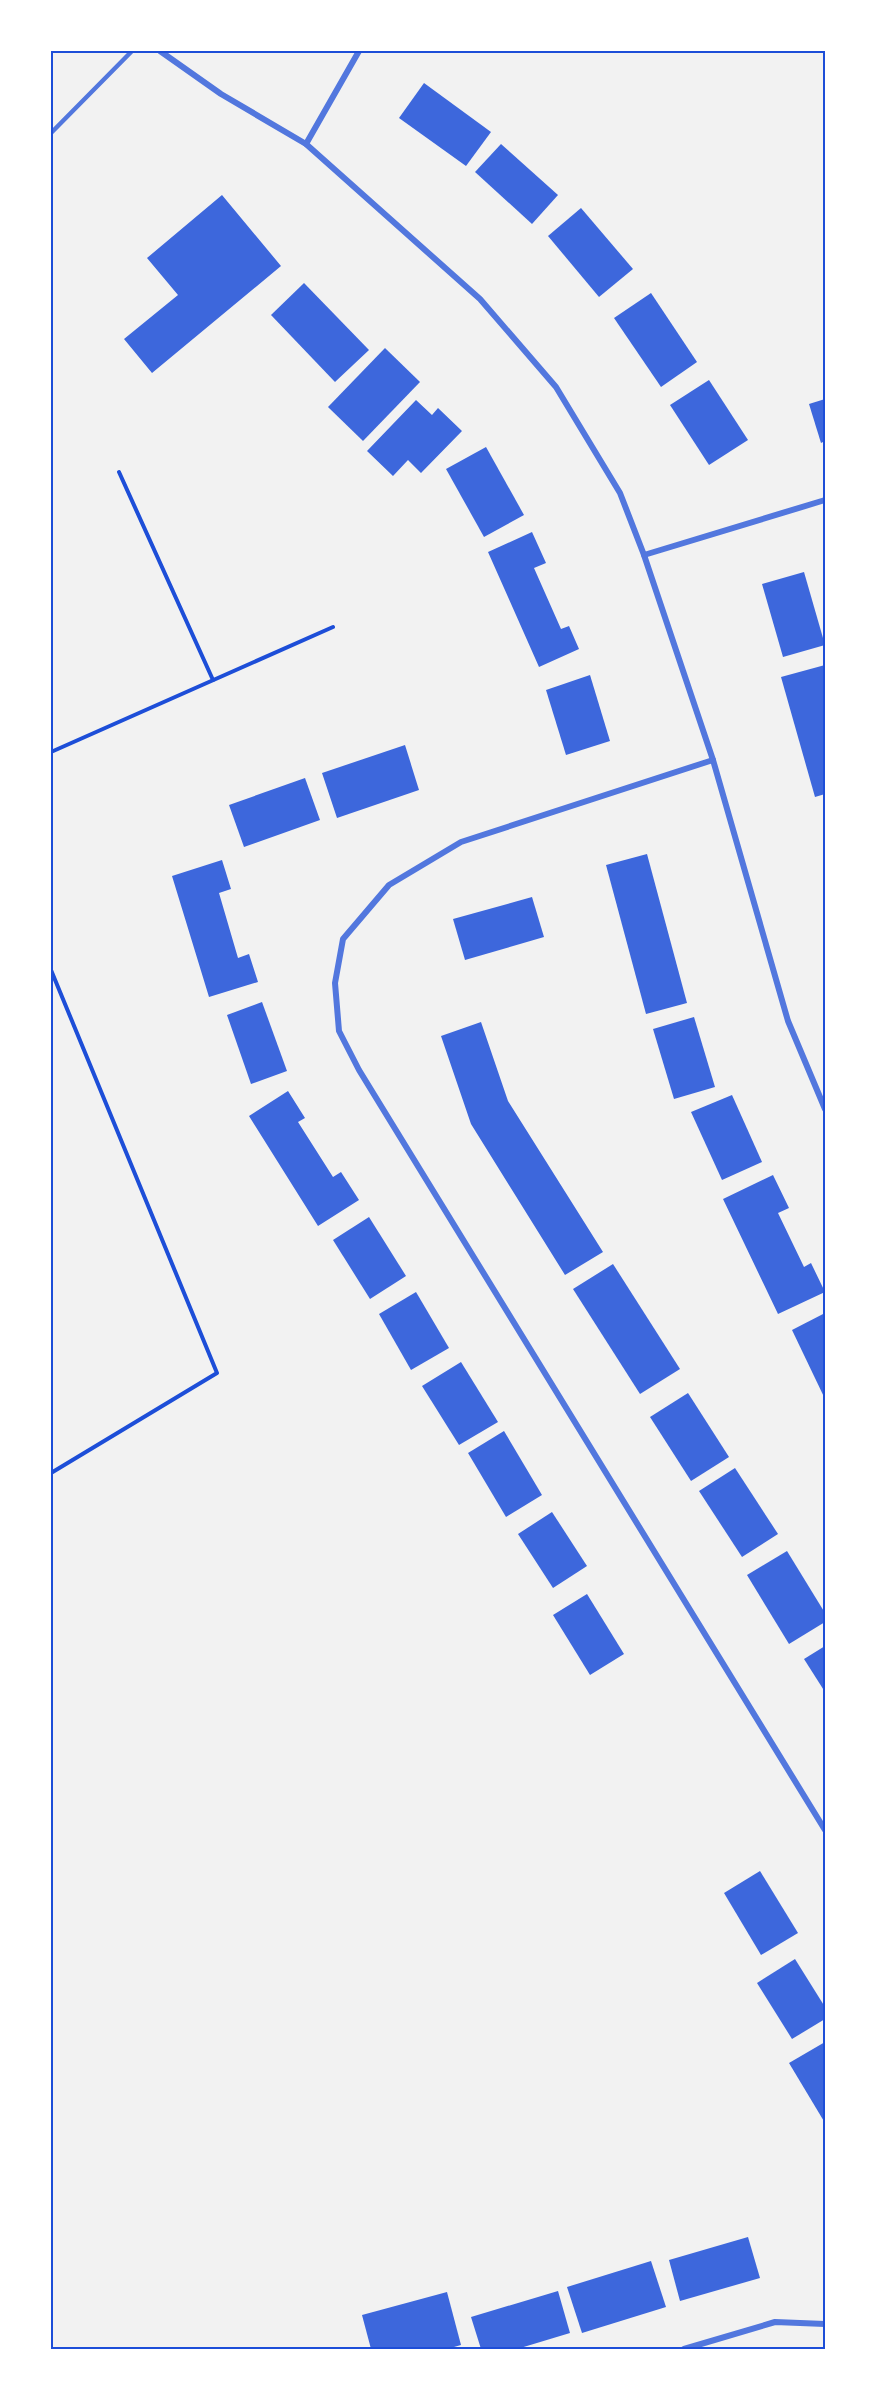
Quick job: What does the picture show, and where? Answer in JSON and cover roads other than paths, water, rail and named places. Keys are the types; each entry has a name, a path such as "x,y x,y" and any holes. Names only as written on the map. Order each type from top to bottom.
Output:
{"street":[{"path":"159,51 221,94 306,144 480,299 556,387 620,493 644,555 713,760 788,1021 825,1109"},
{"path":"306,144 359,51"},
{"path":"644,555 825,500"},
{"path":"713,760 460,842 388,885 343,939 335,983 339,1031 365,1080 825,1830"},
{"path":"684,2349 775,2322 825,2324"}],"lane":[{"path":"51,133 132,51"}]}
